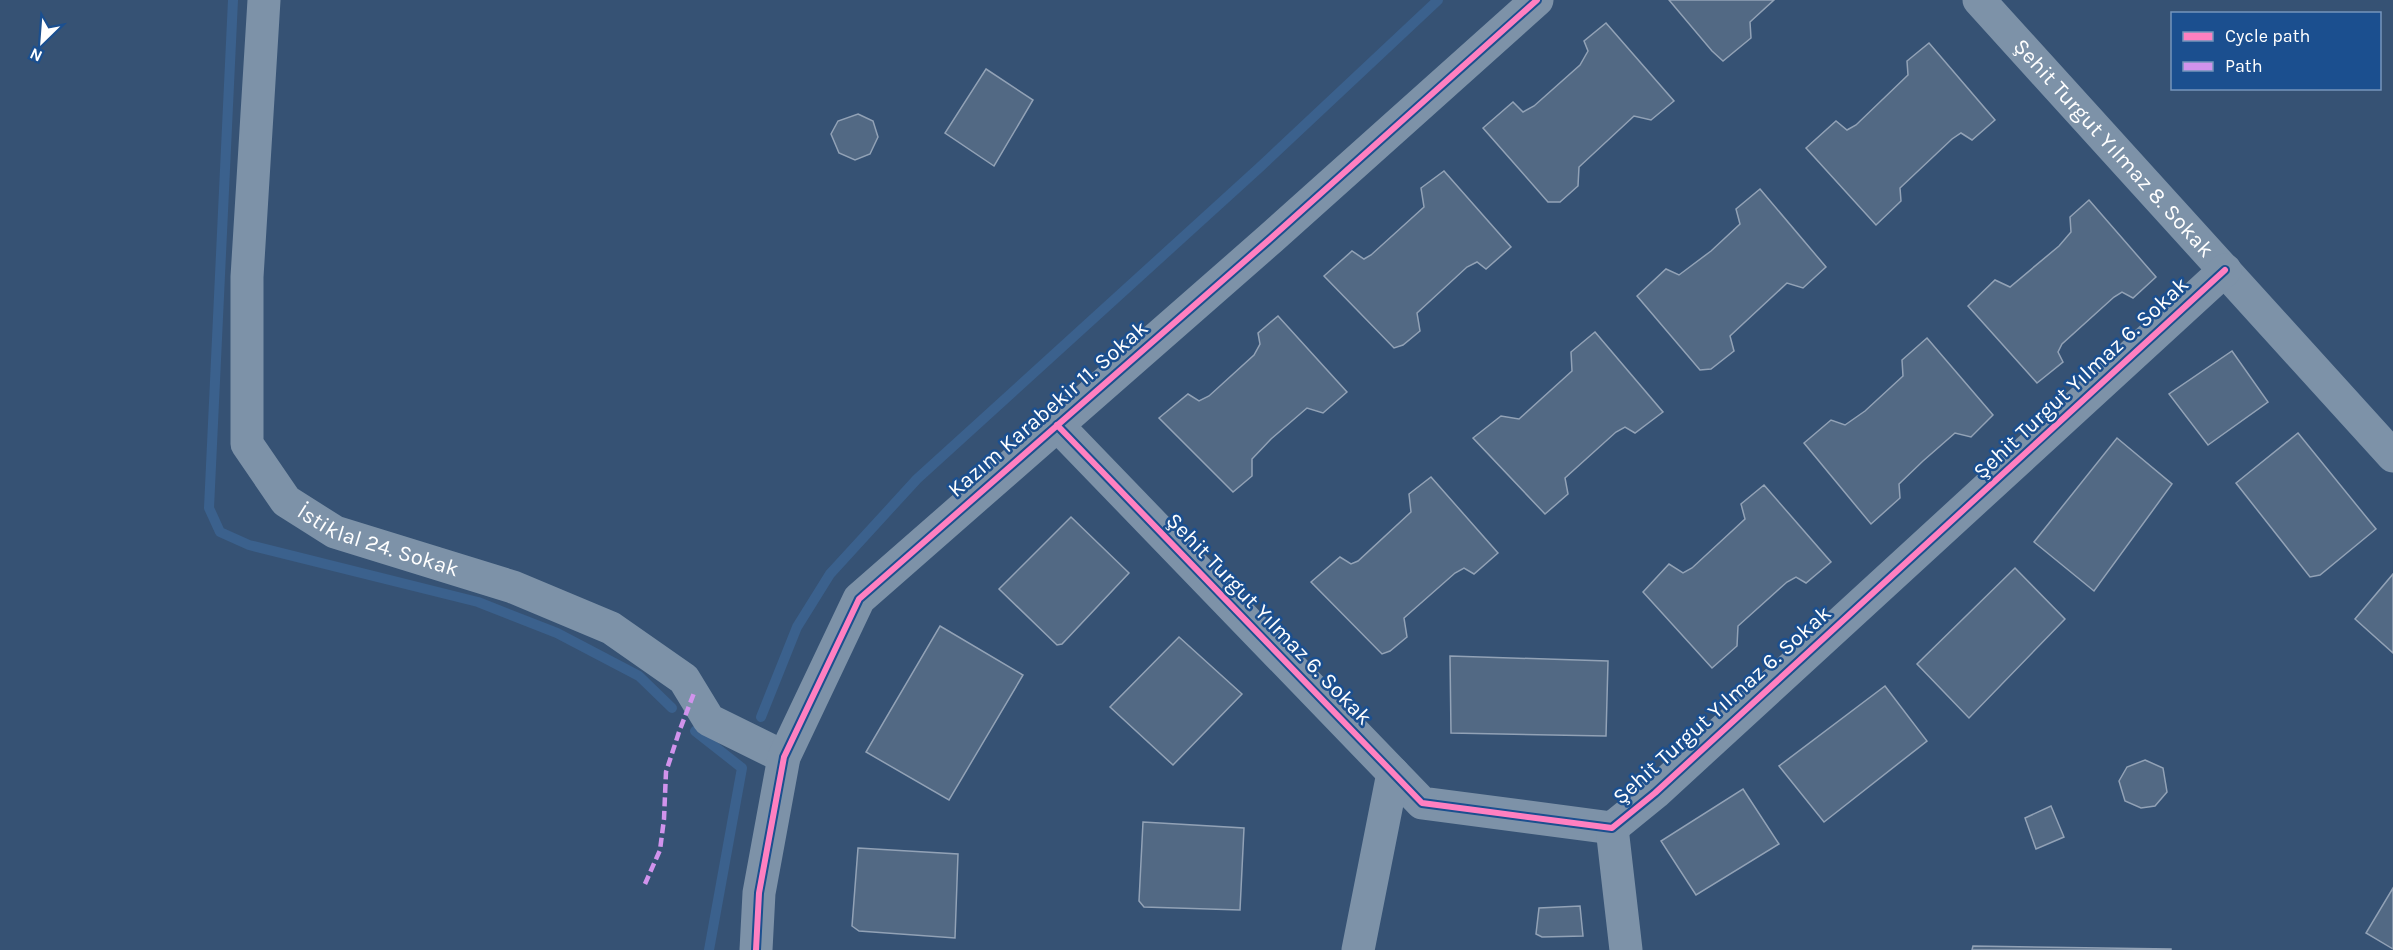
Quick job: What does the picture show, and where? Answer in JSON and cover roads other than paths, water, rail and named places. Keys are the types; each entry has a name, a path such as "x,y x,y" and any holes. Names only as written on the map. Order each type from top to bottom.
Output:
{"street":[{"name":"İstiklal 24. Sokak","path":"264,0 247,277 247,444 286,501 335,532 513,587 611,628 684,678 709,720 784,757"},
{"name":"Kazım Karabekir 11. Sokak","path":"756,950 759,893 784,757 859,599 1270,239 1537,0"},
{"name":"Şehit Turgut Yılmaz 8. Sokak","path":"1979,0 2393,456"},
{"name":"Şehit Turgut Yılmaz 6. Sokak","path":"1057,425 1422,803 1612,828 1655,793 2225,270"},
{"path":"1358,950 1393,773"},
{"path":"1612,828 1626,950"}],"waterway":[{"path":"233,0 209,508 220,532 249,545 478,602 557,633 639,676 672,708"},
{"path":"761,717 797,627 830,574 917,479 1259,168 1438,0"},
{"path":"695,731 742,768 709,950"}]}
